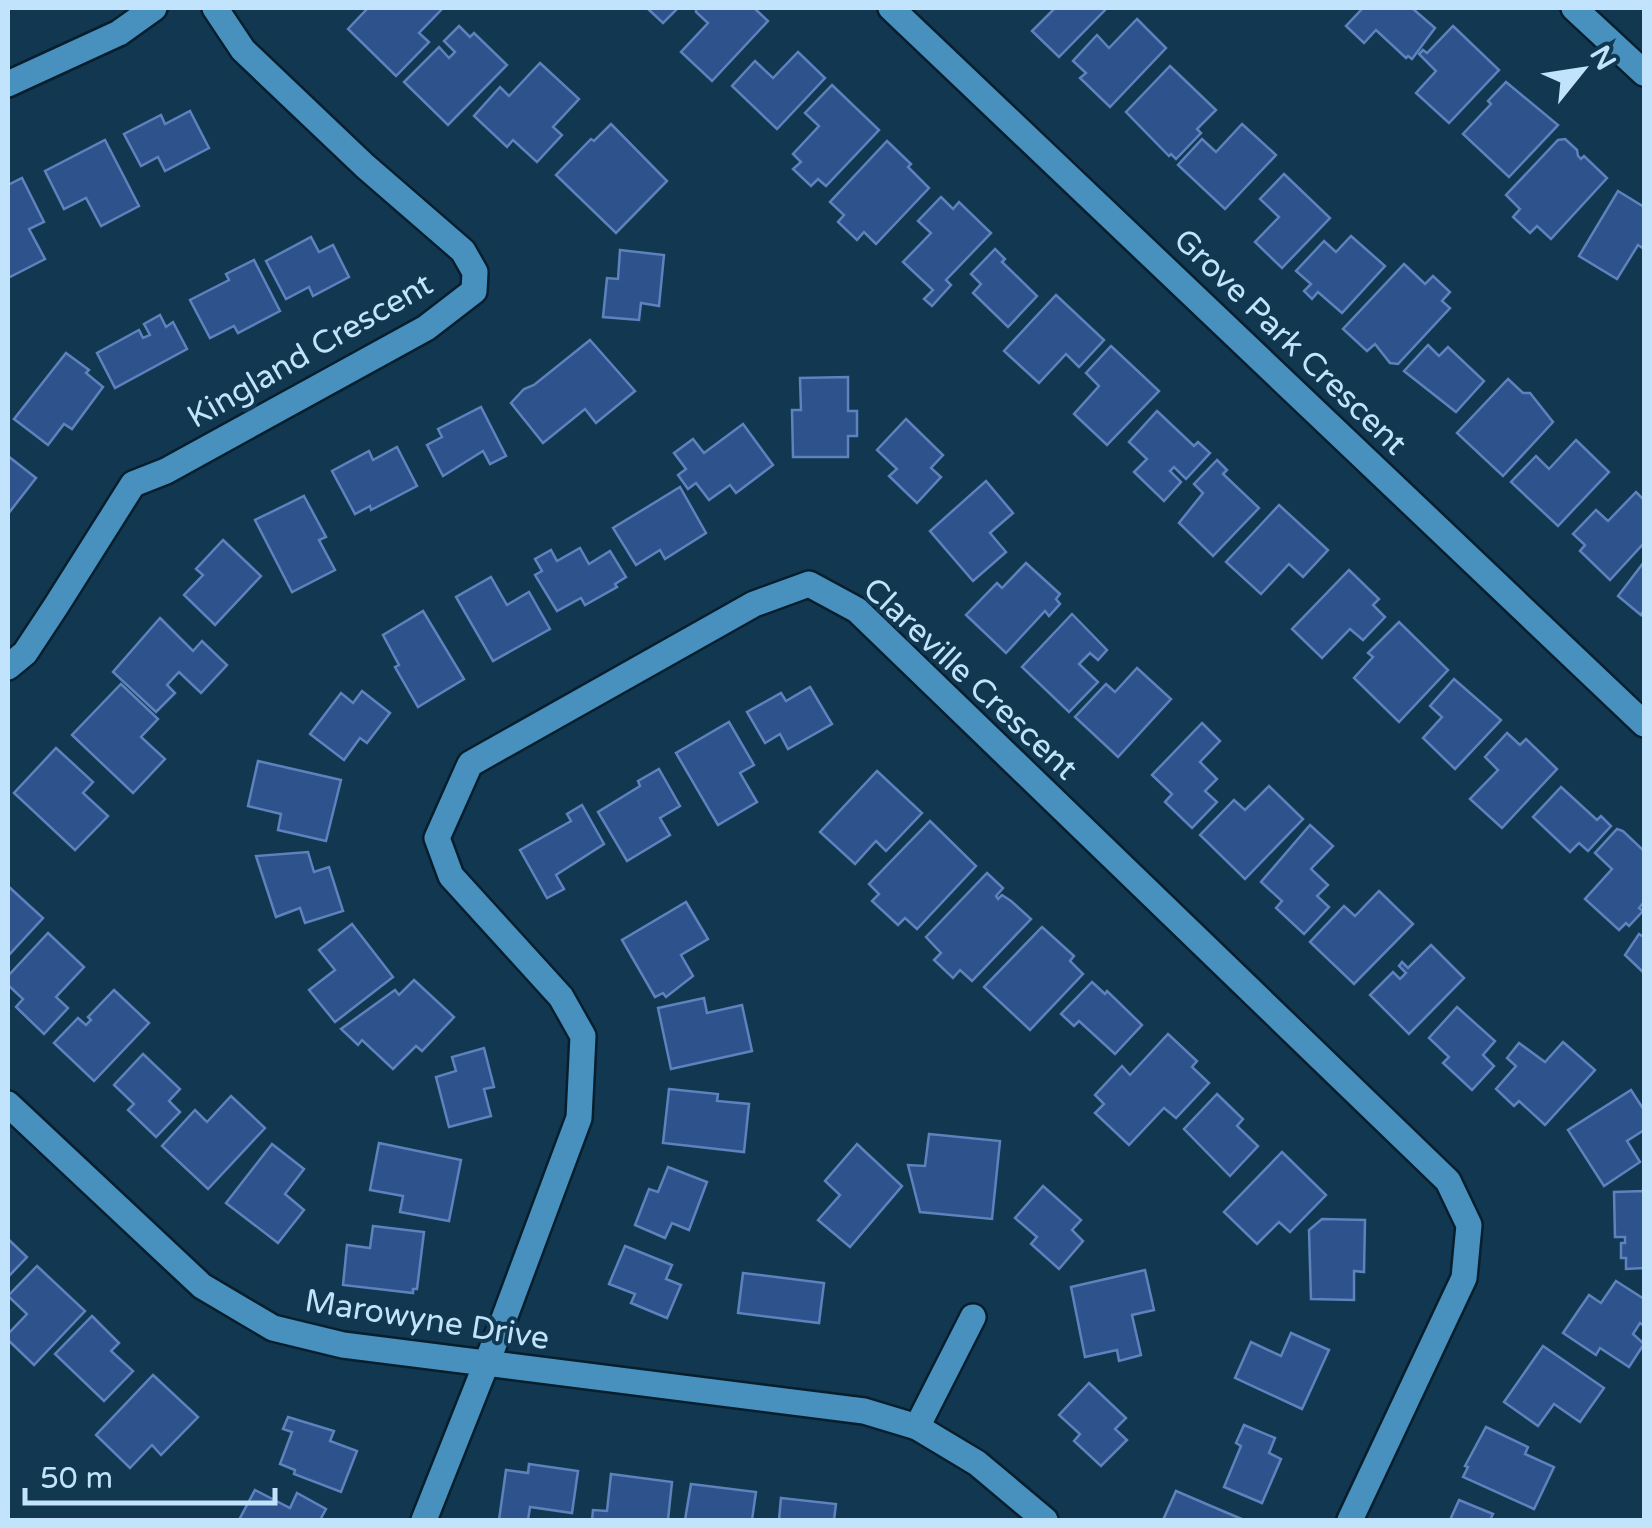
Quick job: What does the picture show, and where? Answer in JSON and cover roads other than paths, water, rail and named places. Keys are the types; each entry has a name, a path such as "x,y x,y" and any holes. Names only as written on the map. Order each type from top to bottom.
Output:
{"street":[{"path":"8,84 119,32 154,8"},
{"name":"Kingland Crescent","path":"8,667 24,652 56,606 133,484 166,472 426,328 474,291 475,272 463,251 365,166 243,50 215,8"},
{"name":"Grove Park Crescent","path":"891,8 1644,724"},
{"path":"1574,8 1644,73"},
{"name":"Clareville Crescent","path":"424,1520 579,1118 583,1036 561,997 451,876 438,838 470,764 754,604 809,584 856,610 1448,1181 1469,1225 1464,1278 1350,1520"},
{"name":"Marowyne Drive","path":"8,1104 202,1286 273,1328 343,1346 846,1408 917,1427 977,1463 1045,1520"},
{"path":"917,1427 973,1317"}]}
